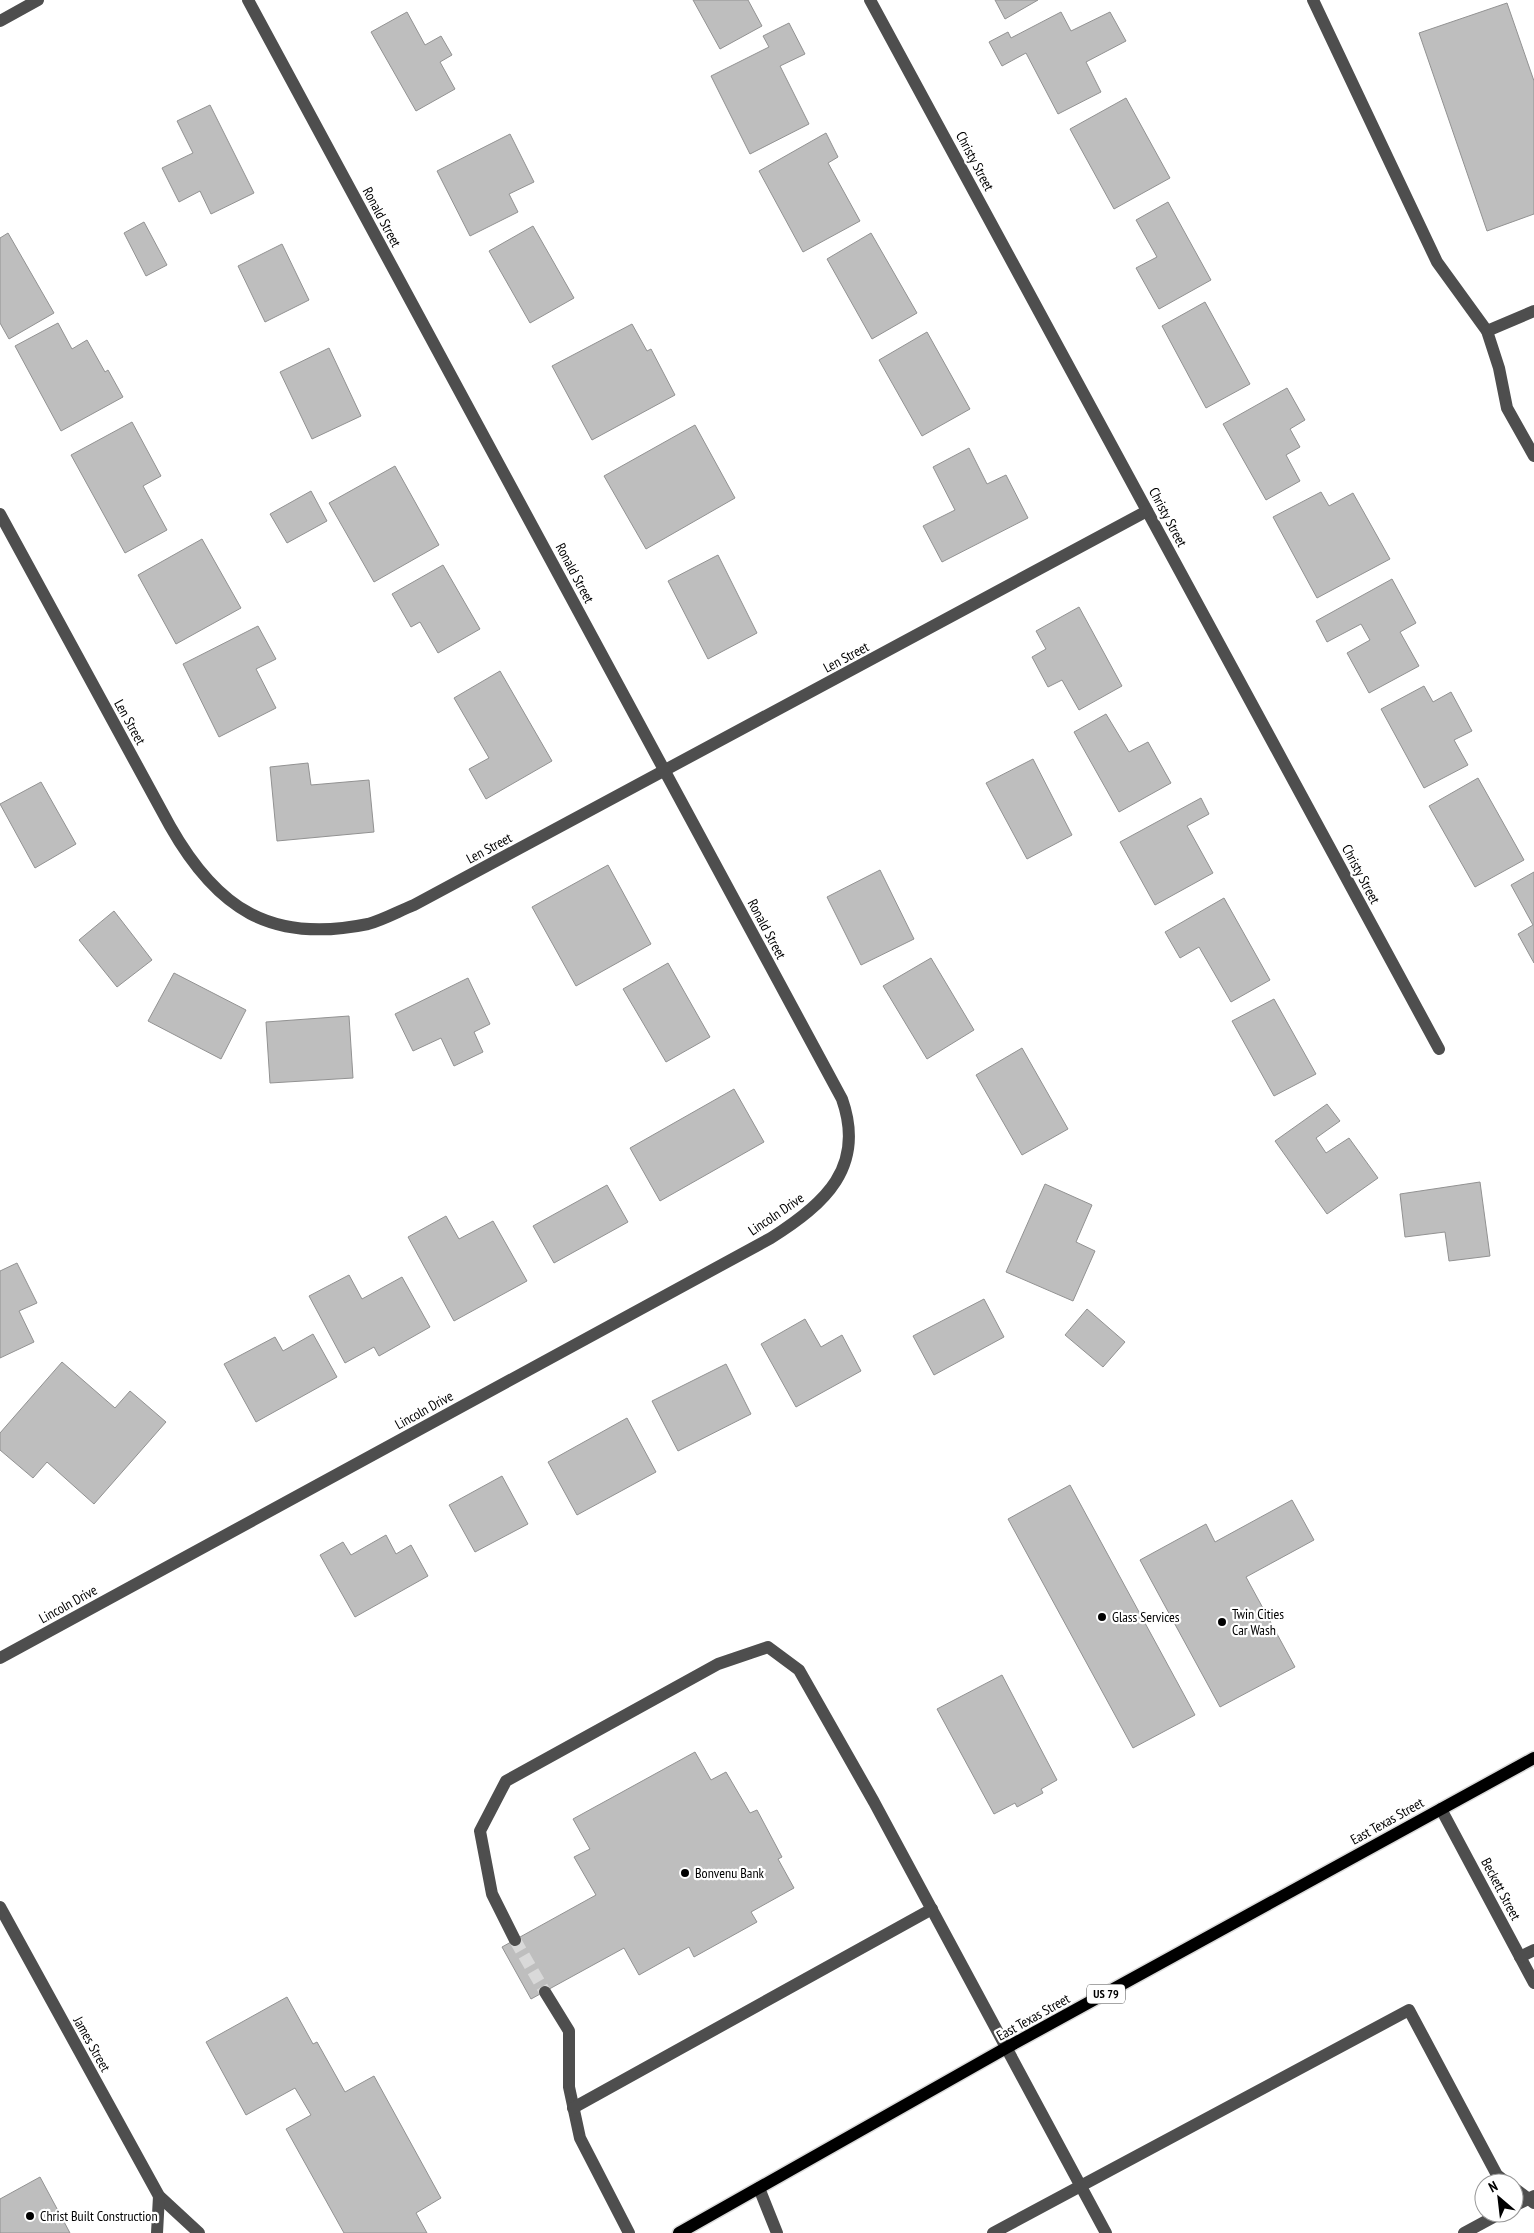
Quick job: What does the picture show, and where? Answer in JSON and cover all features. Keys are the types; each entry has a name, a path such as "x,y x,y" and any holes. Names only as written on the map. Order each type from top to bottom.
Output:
{"main road":[{"name":"East Texas Street","path":"679,2233 1006,2048 1534,1758"}],"street":[{"path":"0,21 38,0"},
{"name":"Ronald Street","path":"248,0 842,1099 849,1131 848,1151 842,1167"},
{"name":"Christy Street","path":"870,0 1439,1049"},
{"path":"1313,0 1438,262 1487,331 1499,368 1507,408 1534,456"},
{"path":"1487,331 1534,310"},
{"name":"Len Street","path":"0,514 185,854 222,895 241,909 264,921 294,929 326,930 369,923 414,905 1147,511"},
{"name":"Lincoln Drive","path":"0,1658 772,1238 799,1221 820,1203 834,1183 842,1167"},
{"path":"515,1940 492,1894 480,1831 506,1781 718,1664 768,1648 799,1670 874,1802 1106,2233"},
{"name":"Beckett Street","path":"1441,1809 1534,1983"},
{"name":"James Street","path":"0,1907 159,2196 199,2233"},
{"path":"573,2108 932,1909"},
{"path":"1520,1957 1534,1950"},
{"path":"545,1992 569,2031 569,2087 580,2138 628,2233"},
{"path":"993,2233 1409,2010 1495,2173"},
{"path":"759,2188 777,2233"},
{"path":"157,2233 159,2196"},
{"path":"1464,2233 1483,2223"}],"building":[{"path":"693,0 748,0 762,26 720,49"},
{"path":"995,0 1038,0 1005,19"},
{"path":"1507,3 1534,81 1534,214 1487,231 1419,33"},
{"path":"407,12 425,45 441,36 452,55 440,62 455,89 416,111 371,32"},
{"path":"1061,12 1071,31 1110,12 1126,41 1086,62 1101,92 1058,114 1026,53 1002,66 989,42 1008,32 1011,38"},
{"path":"789,23 805,54 780,66 809,124 750,154 711,76 769,47 763,36"},
{"path":"1126,98 1170,178 1114,209 1070,129"},
{"path":"210,105 254,193 211,214 200,191 179,202 162,168 193,153 177,121"},
{"path":"826,133 838,157 828,163 860,221 803,252 759,171"},
{"path":"510,134 534,182 509,194 518,212 470,236 437,171"},
{"path":"1168,202 1211,280 1159,309 1136,268 1157,257 1136,220"},
{"path":"144,222 167,265 146,276 124,233"},
{"path":"533,226 574,298 530,323 489,251"},
{"path":"8,233 54,313 9,339 0,323 0,238"},
{"path":"871,233 917,313 872,339 827,259"},
{"path":"282,244 309,300 265,322 238,266"},
{"path":"1205,302 1250,384 1206,408 1162,326"},
{"path":"58,323 72,349 87,340 105,372 108,370 123,397 61,431 15,346"},
{"path":"632,324 647,351 651,349 675,395 592,440 552,366"},
{"path":"927,332 970,409 922,436 879,360"},
{"path":"329,348 361,416 312,439 280,372"},
{"path":"1287,388 1305,420 1290,429 1300,447 1286,455 1300,481 1266,500 1223,424"},
{"path":"132,422 161,476 143,486 167,530 125,553 71,455"},
{"path":"695,425 735,498 646,549 604,476"},
{"path":"969,448 987,484 1006,475 1028,518 942,562 923,526 955,510 933,467"},
{"path":"395,466 439,545 374,582 329,503"},
{"path":"311,491 327,521 287,543 270,514"},
{"path":"1321,492 1329,506 1353,493 1390,559 1317,598 1273,517"},
{"path":"202,539 241,608 176,644 138,575"},
{"path":"718,555 757,633 708,659 668,581"},
{"path":"443,565 480,629 438,653 420,622 411,627 392,594"},
{"path":"1392,579 1416,623 1400,632 1419,666 1369,693 1347,653 1370,640 1361,624 1327,642 1316,621"},
{"path":"1079,607 1122,686 1079,710 1062,680 1048,687 1032,657 1046,649 1036,631"},
{"path":"258,626 276,659 256,669 276,708 219,737 183,664"},
{"path":"500,671 552,761 486,799 469,769 489,758 454,698"},
{"path":"1424,686 1433,702 1451,692 1472,731 1454,740 1468,765 1424,788 1381,709"},
{"path":"1106,714 1129,752 1148,742 1171,783 1119,812 1074,732"},
{"path":"1033,759 1072,835 1027,859 986,783"},
{"path":"308,763 311,785 369,780 374,832 277,841 270,767"},
{"path":"1478,778 1524,860 1475,887 1429,806"},
{"path":"41,782 76,844 35,868 0,804"},
{"path":"1201,798 1209,814 1187,826 1213,873 1155,905 1120,842"},
{"path":"608,865 651,944 576,986 532,907"},
{"path":"880,870 914,939 861,965 827,897"},
{"path":"1534,872 1534,963 1518,934 1533,925 1511,885"},
{"path":"1224,898 1270,980 1231,1002 1199,947 1180,958 1165,932"},
{"path":"114,911 152,960 117,987 79,940"},
{"path":"931,958 974,1030 927,1059 883,986"},
{"path":"668,963 710,1037 666,1062 623,989"},
{"path":"174,973 246,1010 221,1059 148,1021"},
{"path":"468,978 490,1024 474,1032 483,1052 454,1066 441,1038 413,1051 395,1014"},
{"path":"1274,999 1316,1074 1274,1096 1232,1021"},
{"path":"349,1016 353,1078 270,1083 266,1022"},
{"path":"1022,1048 1068,1129 1022,1155 976,1075"},
{"path":"734,1089 764,1142 660,1201 630,1148"},
{"path":"1327,1104 1340,1121 1316,1138 1326,1153 1349,1138 1378,1178 1327,1214 1275,1141"},
{"path":"1480,1182 1490,1256 1449,1261 1445,1232 1405,1237 1400,1194"},
{"path":"1045,1184 1092,1205 1076,1242 1095,1251 1073,1301 1006,1272"},
{"path":"607,1185 628,1222 554,1263 533,1226"},
{"path":"446,1216 459,1239 493,1221 527,1281 454,1321 408,1237"},
{"path":"17,1263 37,1303 19,1311 34,1342 0,1358 0,1271"},
{"path":"349,1275 362,1299 402,1277 430,1327 379,1356 374,1347 345,1363 309,1296"},
{"path":"984,1299 1004,1337 934,1375 913,1336"},
{"path":"1087,1309 1125,1342 1103,1367 1065,1335"},
{"path":"805,1319 821,1347 842,1335 861,1371 796,1407 761,1344"},
{"path":"313,1334 337,1377 256,1422 224,1364 275,1337 283,1351"},
{"path":"62,1362 115,1408 130,1391 166,1422 94,1504 47,1462 33,1478 0,1450 0,1433"},
{"path":"726,1364 751,1414 678,1451 652,1401"},
{"path":"627,1418 656,1472 577,1515 548,1462"},
{"path":"502,1476 528,1524 475,1552 449,1505"},
{"name":"Glass Services","path":"1070,1485 1195,1715 1133,1748 1008,1519"},
{"name":"Twin Cities Car Wash","path":"1292,1500 1314,1540 1246,1577 1295,1667 1220,1707 1140,1560 1206,1524 1215,1542"},
{"path":"386,1535 396,1554 411,1545 428,1576 355,1617 320,1555 343,1542 351,1555"},
{"path":"1002,1675 1057,1780 1041,1789 1043,1793 1017,1807 1015,1803 994,1814 937,1709"},
{"name":"Bonvenu Bank","path":"695,1752 711,1780 726,1772 750,1813 757,1810 782,1857 778,1859 794,1888 751,1912 757,1922 694,1957 689,1947 639,1975 624,1948 531,1999 502,1947 596,1895 574,1857 590,1849 573,1819"},
{"path":"287,1997 313,2044 317,2042 345,2092 374,2076 441,2198 416,2213 427,2233 344,2233 286,2129 311,2115 295,2088 246,2115 206,2042"},
{"name":"Christ Built Construction","path":"40,2177 70,2233 0,2233 0,2199"}],"tunnel":[{"path":"515,1940 545,1992"}],"place":[{"name":"Glass Services","path":"1102,1617"},
{"name":"Twin Cities Car Wash","path":"1222,1622"},
{"name":"Bonvenu Bank","path":"685,1873"},
{"name":"Christ Built Construction","path":"30,2216"}]}
